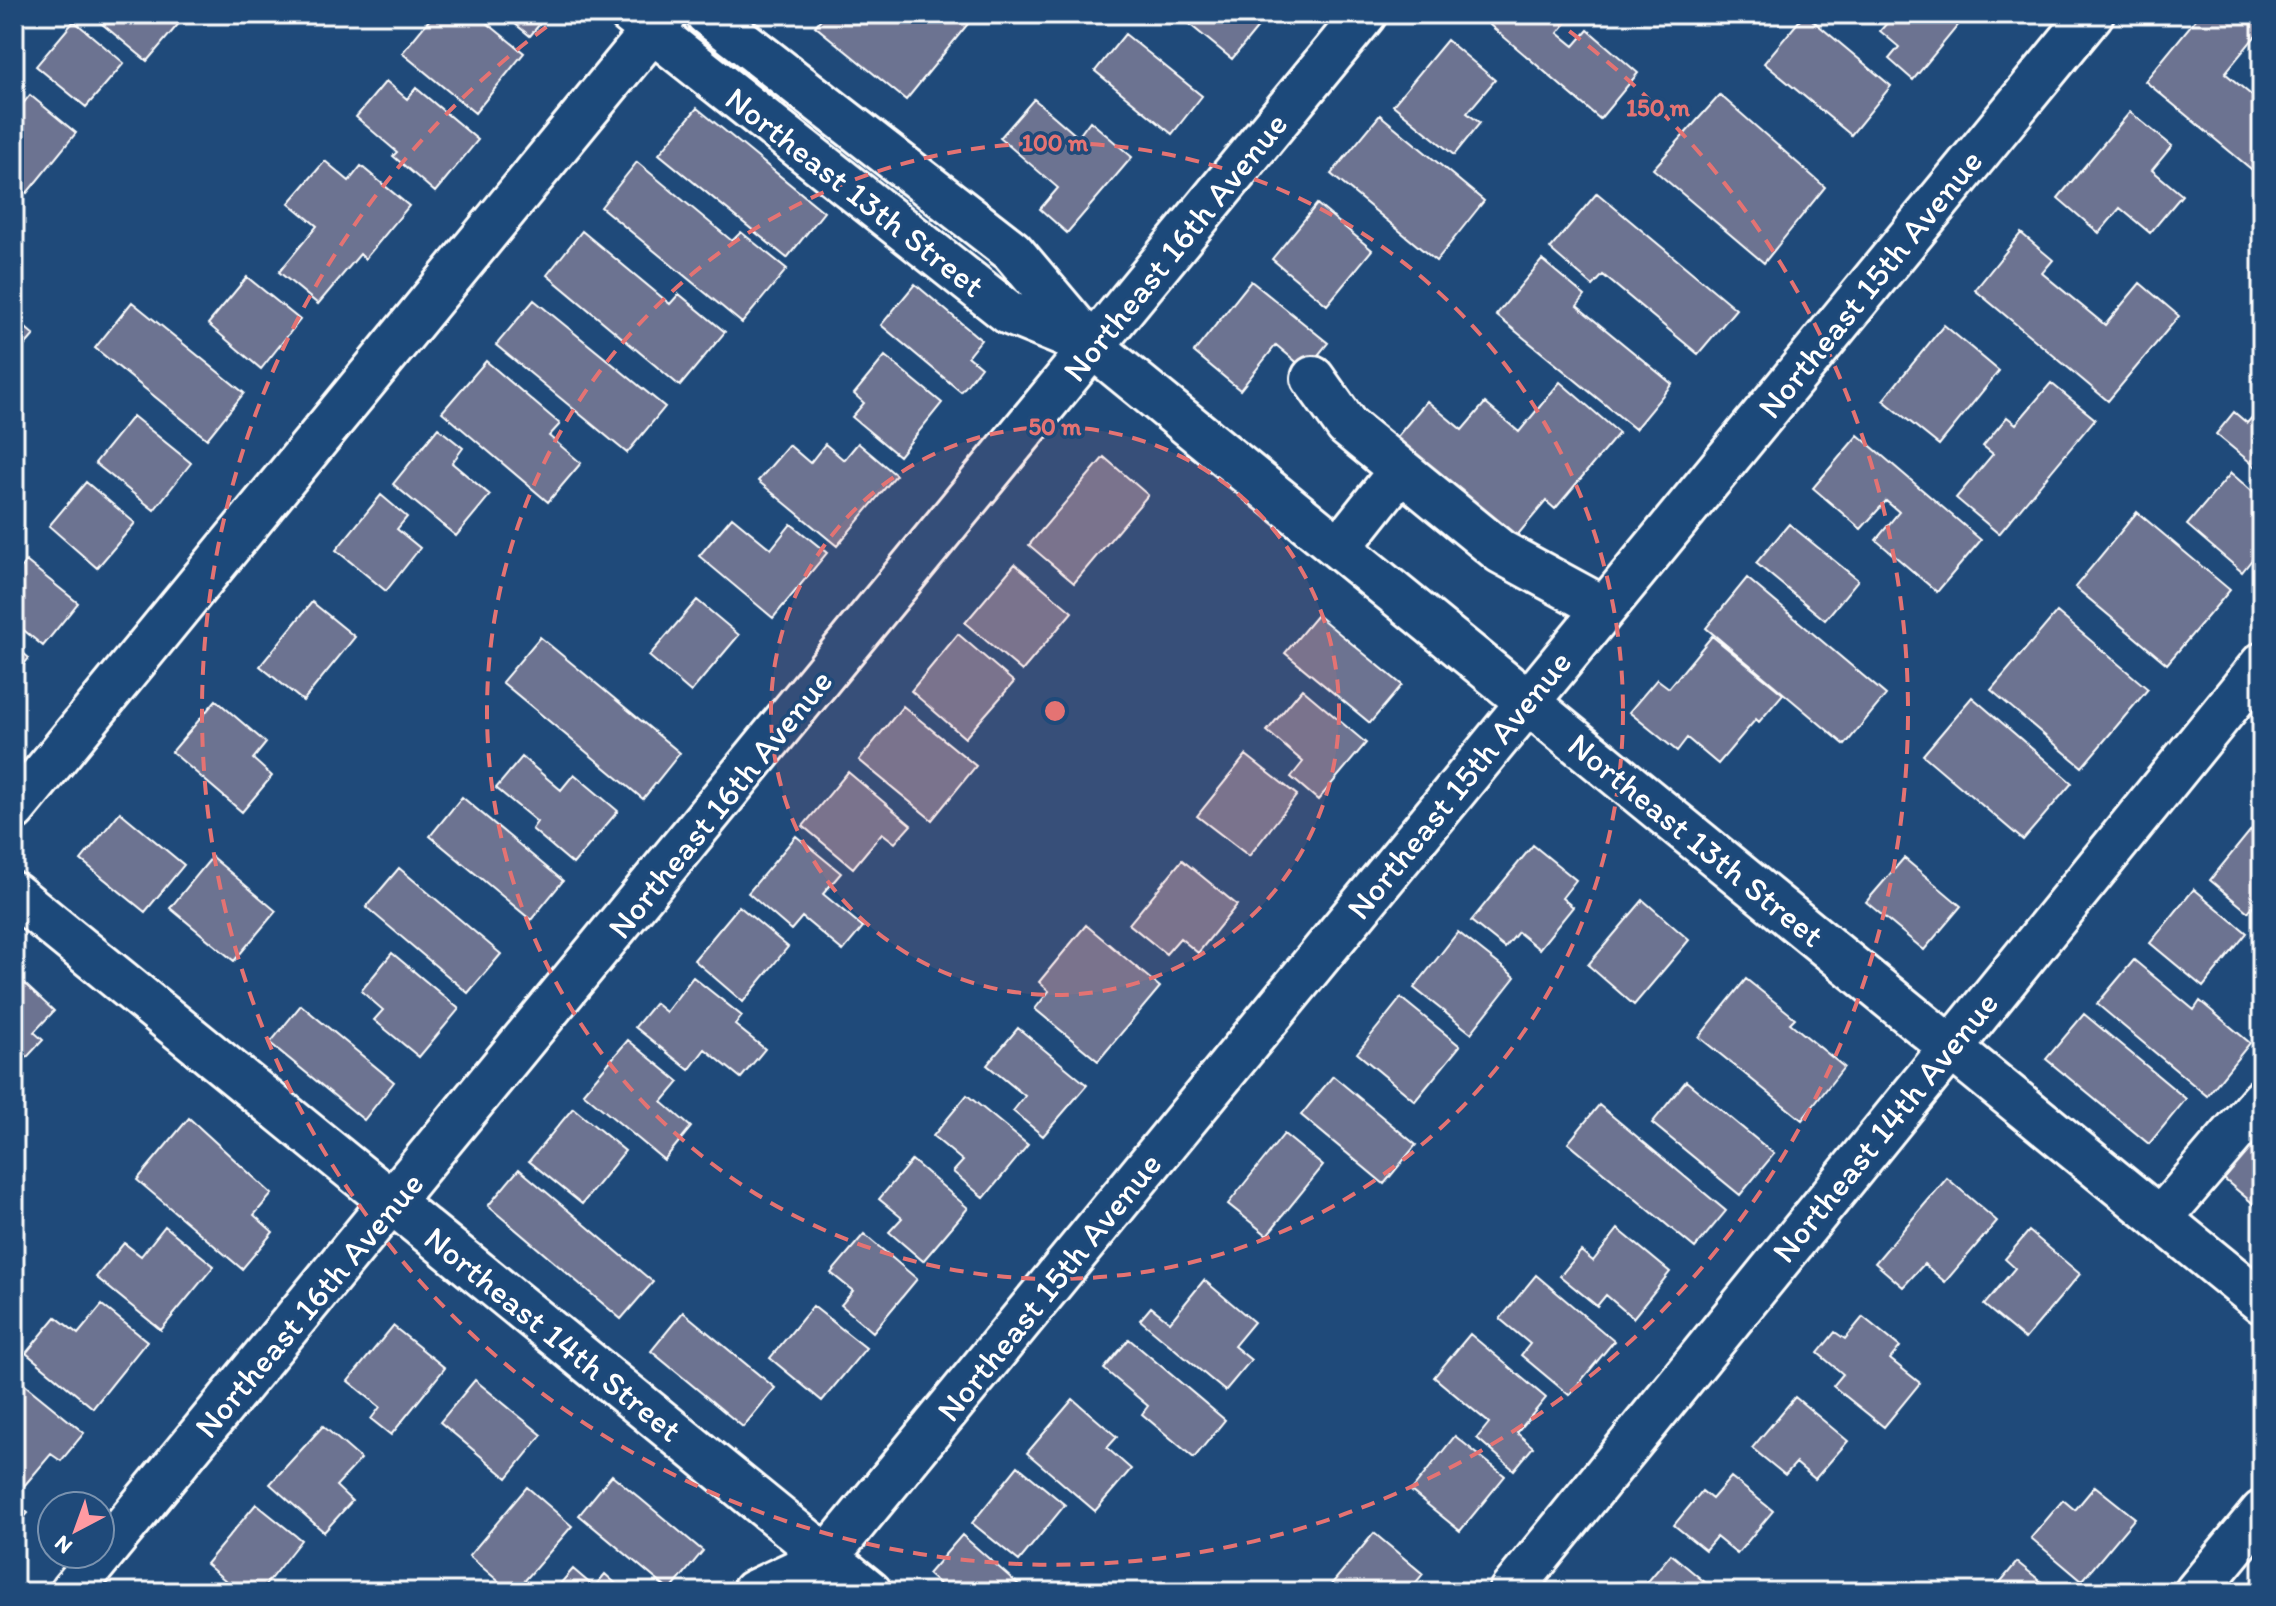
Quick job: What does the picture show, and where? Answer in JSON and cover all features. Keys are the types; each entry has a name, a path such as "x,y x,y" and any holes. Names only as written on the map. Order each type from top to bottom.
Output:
{"street":[{"name":"Northeast 13th Street","path":"707,14 1012,251 1093,347 2262,1302"},
{"name":"Northeast 16th Avenue","path":"71,1592 393,1204 1365,14"},
{"name":"Northeast 15th Avenue","path":"753,1592 821,1574 1527,702 2092,14"},
{"name":"Northeast 13th Street","path":"649,20 1009,313 1093,347"},
{"path":"14,809 649,20"},
{"path":"1313,378 1347,426 1501,552 1604,608"},
{"path":"1339,548 1400,471"},
{"name":"Northeast 14th Avenue","path":"1510,1592 2262,664"},
{"name":"Northeast 14th Street","path":"14,894 393,1204 821,1574 870,1592"},
{"path":"2160,1219 2262,1100"},
{"path":"2196,1592 2262,1512"}],"building":[{"path":"90,14 187,14 147,61"},
{"path":"434,14 476,14 524,53 475,113 402,53"},
{"path":"503,14 548,14 530,36"},
{"path":"825,14 976,14 906,100 815,26"},
{"path":"1177,14 1257,14 1264,20 1232,59"},
{"path":"1477,14 1566,14 1570,18 1558,33 1574,46 1588,30 1638,73 1600,119"},
{"path":"1805,14 1891,86 1851,135 1764,63"},
{"path":"1895,14 1949,14 1960,23 1913,80 1889,59 1899,47 1880,31"},
{"path":"2200,14 2262,14 2262,28 2225,73 2262,104 2262,178 2145,81"},
{"path":"74,21 124,63 86,107 36,66"},
{"path":"1125,34 1202,96 1172,134 1095,71"},
{"path":"1447,40 1495,80 1467,113 1480,123 1454,155 1393,105"},
{"path":"386,81 407,99 416,88 478,140 435,192 393,156 397,152 356,117"},
{"path":"30,95 76,133 27,193 14,182 14,115"},
{"path":"1720,95 1825,187 1764,263 1653,169"},
{"path":"1034,99 1078,137 1090,121 1132,157 1067,233 1040,209 1058,188 1000,138"},
{"path":"697,108 824,212 787,258 659,154"},
{"path":"2130,112 2172,146 2152,170 2182,195 2150,233 2120,208 2099,233 2058,198"},
{"path":"1380,115 1484,201 1436,261 1331,174"},
{"path":"325,161 349,181 361,166 409,206 365,259 360,254 318,304 279,272 317,226 289,203"},
{"path":"637,162 732,241 741,232 787,269 742,323 601,207"},
{"path":"1597,193 1736,309 1698,354 1603,275 1593,286 1550,249"},
{"path":"1317,204 1372,250 1327,305 1272,259"},
{"path":"582,231 670,304 679,294 725,332 680,386 547,275"},
{"path":"2021,233 2053,260 2042,273 2105,325 2140,283 2179,316 2108,401 1975,290"},
{"path":"1542,260 1585,296 1577,306 1672,384 1635,429 1496,315"},
{"path":"247,277 300,320 261,369 208,324"},
{"path":"1251,281 1328,343 1306,370 1276,345 1240,390 1194,352"},
{"path":"915,284 981,340 968,356 981,367 961,392 881,325"},
{"path":"534,300 665,407 627,453 496,345"},
{"path":"132,302 244,393 207,439 95,348"},
{"path":"14,318 34,335 14,358"},
{"path":"1944,325 1999,371 1939,445 1883,400"},
{"path":"885,356 942,403 899,456 852,417 864,403 854,394"},
{"path":"486,361 560,424 549,436 581,463 548,502 442,412"},
{"path":"1560,382 1619,433 1555,509 1546,501 1509,545 1390,445 1427,401 1462,430 1485,403 1519,432"},
{"path":"2051,383 2095,419 1999,534 1956,498 1993,454 1983,446 2007,417 2016,424"},
{"path":"2262,406 2262,472 2216,434 2234,412 2247,423"},
{"path":"133,416 191,463 154,510 95,463"},
{"path":"438,428 463,448 452,463 490,495 456,536 393,484"},
{"path":"1858,435 1981,540 1937,592 1876,540 1899,512 1886,501 1861,529 1813,488"},
{"path":"858,443 896,475 837,546 758,481 789,445 810,463 825,444 844,460"},
{"path":"1104,457 1148,495 1074,583 1029,545"},
{"path":"2231,473 2262,500 2262,547 2242,572 2187,525"},
{"path":"86,482 135,523 97,568 49,526"},
{"path":"381,495 407,517 397,529 420,548 386,591 336,550"},
{"path":"2137,512 2230,590 2167,664 2075,587"},
{"path":"732,517 771,549 791,524 827,553 773,618 699,556"},
{"path":"1789,524 1858,580 1825,620 1756,563"},
{"path":"26,561 78,603 43,646 14,622 14,571 17,573"},
{"path":"1015,564 1072,612 1022,671 965,623"},
{"path":"1747,578 1886,695 1845,745 1706,628"},
{"path":"697,600 739,635 691,692 649,656"},
{"path":"312,602 355,637 303,701 260,666"},
{"path":"2057,612 2148,689 2082,767 1991,690"},
{"path":"1317,615 1402,685 1370,723 1285,653"},
{"path":"958,634 1014,682 965,738 911,691"},
{"path":"1712,636 1783,694 1759,722 1756,719 1718,764 1687,738 1677,751 1629,712 1657,679 1669,688"},
{"path":"540,637 680,753 643,799 502,682"},
{"path":"14,645 29,658 14,676"},
{"path":"1302,689 1366,743 1318,800 1291,777 1303,762 1267,731"},
{"path":"1972,697 2072,783 2023,840 1923,755"},
{"path":"216,700 266,743 253,759 272,776 242,812 172,752"},
{"path":"903,706 976,766 932,820 859,760"},
{"path":"1246,755 1297,795 1249,856 1197,816"},
{"path":"522,757 561,790 574,774 618,811 573,864 532,829 537,822 496,788"},
{"path":"848,772 911,825 895,843 882,833 853,868 803,826"},
{"path":"462,797 563,881 531,920 430,836"},
{"path":"120,812 184,865 145,912 81,860"},
{"path":"2255,825 2262,831 2262,895 2248,912 2210,880"},
{"path":"796,836 841,873 823,894 863,927 843,951 802,917 791,930 748,893"},
{"path":"1533,845 1576,880 1562,898 1573,907 1539,949 1518,932 1505,948 1471,921"},
{"path":"212,857 276,911 234,961 170,908"},
{"path":"1904,858 1961,906 1924,950 1866,902"},
{"path":"1182,860 1237,905 1198,953 1180,938 1166,954 1129,924"},
{"path":"399,868 501,954 468,993 366,907"},
{"path":"2194,889 2247,933 2203,987 2150,943"},
{"path":"1643,900 1689,940 1634,1005 1588,965"},
{"path":"739,906 788,947 743,1002 694,960"},
{"path":"1086,925 1160,987 1098,1061 1035,1009 1049,991 1039,982"},
{"path":"1458,932 1515,977 1471,1033 1414,988"},
{"path":"392,953 459,1009 419,1057 374,1020 383,1010 361,991"},
{"path":"2134,960 2194,1010 2200,1001 2250,1043 2207,1096 2097,1004"},
{"path":"14,974 54,1011 34,1032 43,1040 14,1071"},
{"path":"693,977 742,1016 735,1025 765,1049 741,1078 705,1049 689,1070 635,1027 655,1003 666,1012"},
{"path":"1746,979 1795,1018 1790,1023 1844,1067 1802,1120 1699,1037"},
{"path":"1401,998 1460,1046 1415,1101 1357,1053"},
{"path":"301,1005 394,1082 364,1120 270,1043"},
{"path":"2084,1014 2186,1099 2149,1144 2046,1059"},
{"path":"1018,1028 1087,1085 1043,1136 1013,1111 1025,1096 987,1065"},
{"path":"628,1040 679,1082 662,1102 691,1127 664,1160 583,1093"},
{"path":"1333,1076 1416,1145 1384,1184 1301,1115"},
{"path":"1686,1081 1774,1154 1740,1195 1652,1123"},
{"path":"967,1095 1028,1145 984,1198 953,1172 963,1161 933,1136"},
{"path":"1599,1105 1726,1211 1695,1248 1568,1143"},
{"path":"573,1108 625,1151 582,1204 529,1161"},
{"path":"189,1118 272,1194 254,1215 273,1232 242,1269 137,1180"},
{"path":"2262,1133 2262,1211 2224,1179"},
{"path":"1284,1134 1323,1166 1267,1235 1228,1204"},
{"path":"912,1160 968,1208 923,1261 889,1232 902,1218 879,1199"},
{"path":"519,1169 653,1282 621,1319 488,1206"},
{"path":"1947,1178 1997,1221 1945,1282 1924,1264 1903,1287 1875,1263"},
{"path":"165,1226 214,1266 161,1330 96,1277 124,1243 141,1256"},
{"path":"1618,1229 1670,1272 1633,1318 1606,1295 1597,1306 1560,1276 1581,1251 1593,1261"},
{"path":"2029,1231 2080,1274 2025,1339 1984,1305 2015,1268 2005,1259"},
{"path":"864,1234 917,1279 873,1332 841,1305 853,1291 831,1273"},
{"path":"1536,1275 1614,1341 1569,1395 1521,1355 1530,1344 1500,1319"},
{"path":"1204,1280 1254,1322 1234,1346 1251,1360 1225,1391 1140,1320 1151,1307 1170,1322"},
{"path":"102,1305 147,1341 93,1408 26,1353 56,1317 78,1334"},
{"path":"813,1306 866,1348 822,1401 770,1358"},
{"path":"683,1312 775,1388 743,1427 651,1351"},
{"path":"1863,1317 1900,1347 1890,1359 1920,1383 1884,1427 1833,1386 1843,1374 1818,1353 1835,1332 1845,1339"},
{"path":"393,1326 445,1368 391,1435 371,1419 380,1407 348,1381"},
{"path":"1470,1334 1546,1398 1517,1433 1533,1447 1514,1470 1477,1438 1489,1423 1434,1377"},
{"path":"1129,1339 1225,1420 1194,1458 1142,1414 1148,1406 1104,1369"},
{"path":"475,1380 542,1435 507,1478 440,1422"},
{"path":"20,1381 84,1433 61,1461 51,1454 24,1486 14,1478 14,1389"},
{"path":"1795,1397 1848,1441 1815,1479 1796,1463 1785,1475 1752,1448"},
{"path":"1073,1399 1117,1437 1107,1448 1131,1469 1095,1511 1027,1453"},
{"path":"323,1426 361,1459 336,1486 352,1501 324,1532 270,1484"},
{"path":"1455,1436 1505,1476 1460,1531 1411,1491"},
{"path":"1018,1466 1065,1505 1019,1561 972,1523"},
{"path":"612,1475 703,1551 670,1591 579,1515"},
{"path":"1731,1477 1773,1511 1737,1554 1716,1537 1705,1550 1674,1525 1702,1491 1712,1499"},
{"path":"2095,1486 2135,1518 2082,1581 2031,1538 2063,1500 2075,1510"},
{"path":"527,1487 572,1526 515,1592 511,1592 469,1556"},
{"path":"14,1501 28,1513 14,1529"},
{"path":"256,1504 301,1540 260,1592 239,1592 206,1564"},
{"path":"1374,1533 1423,1574 1408,1592 1335,1592 1329,1587"},
{"path":"962,1535 1027,1592 948,1592 928,1574"},
{"path":"1671,1554 1707,1584 1701,1592 1639,1592"},
{"path":"2017,1562 2054,1592 1992,1592"},
{"path":"573,1569 594,1587 605,1574 625,1592 553,1592"}]}
